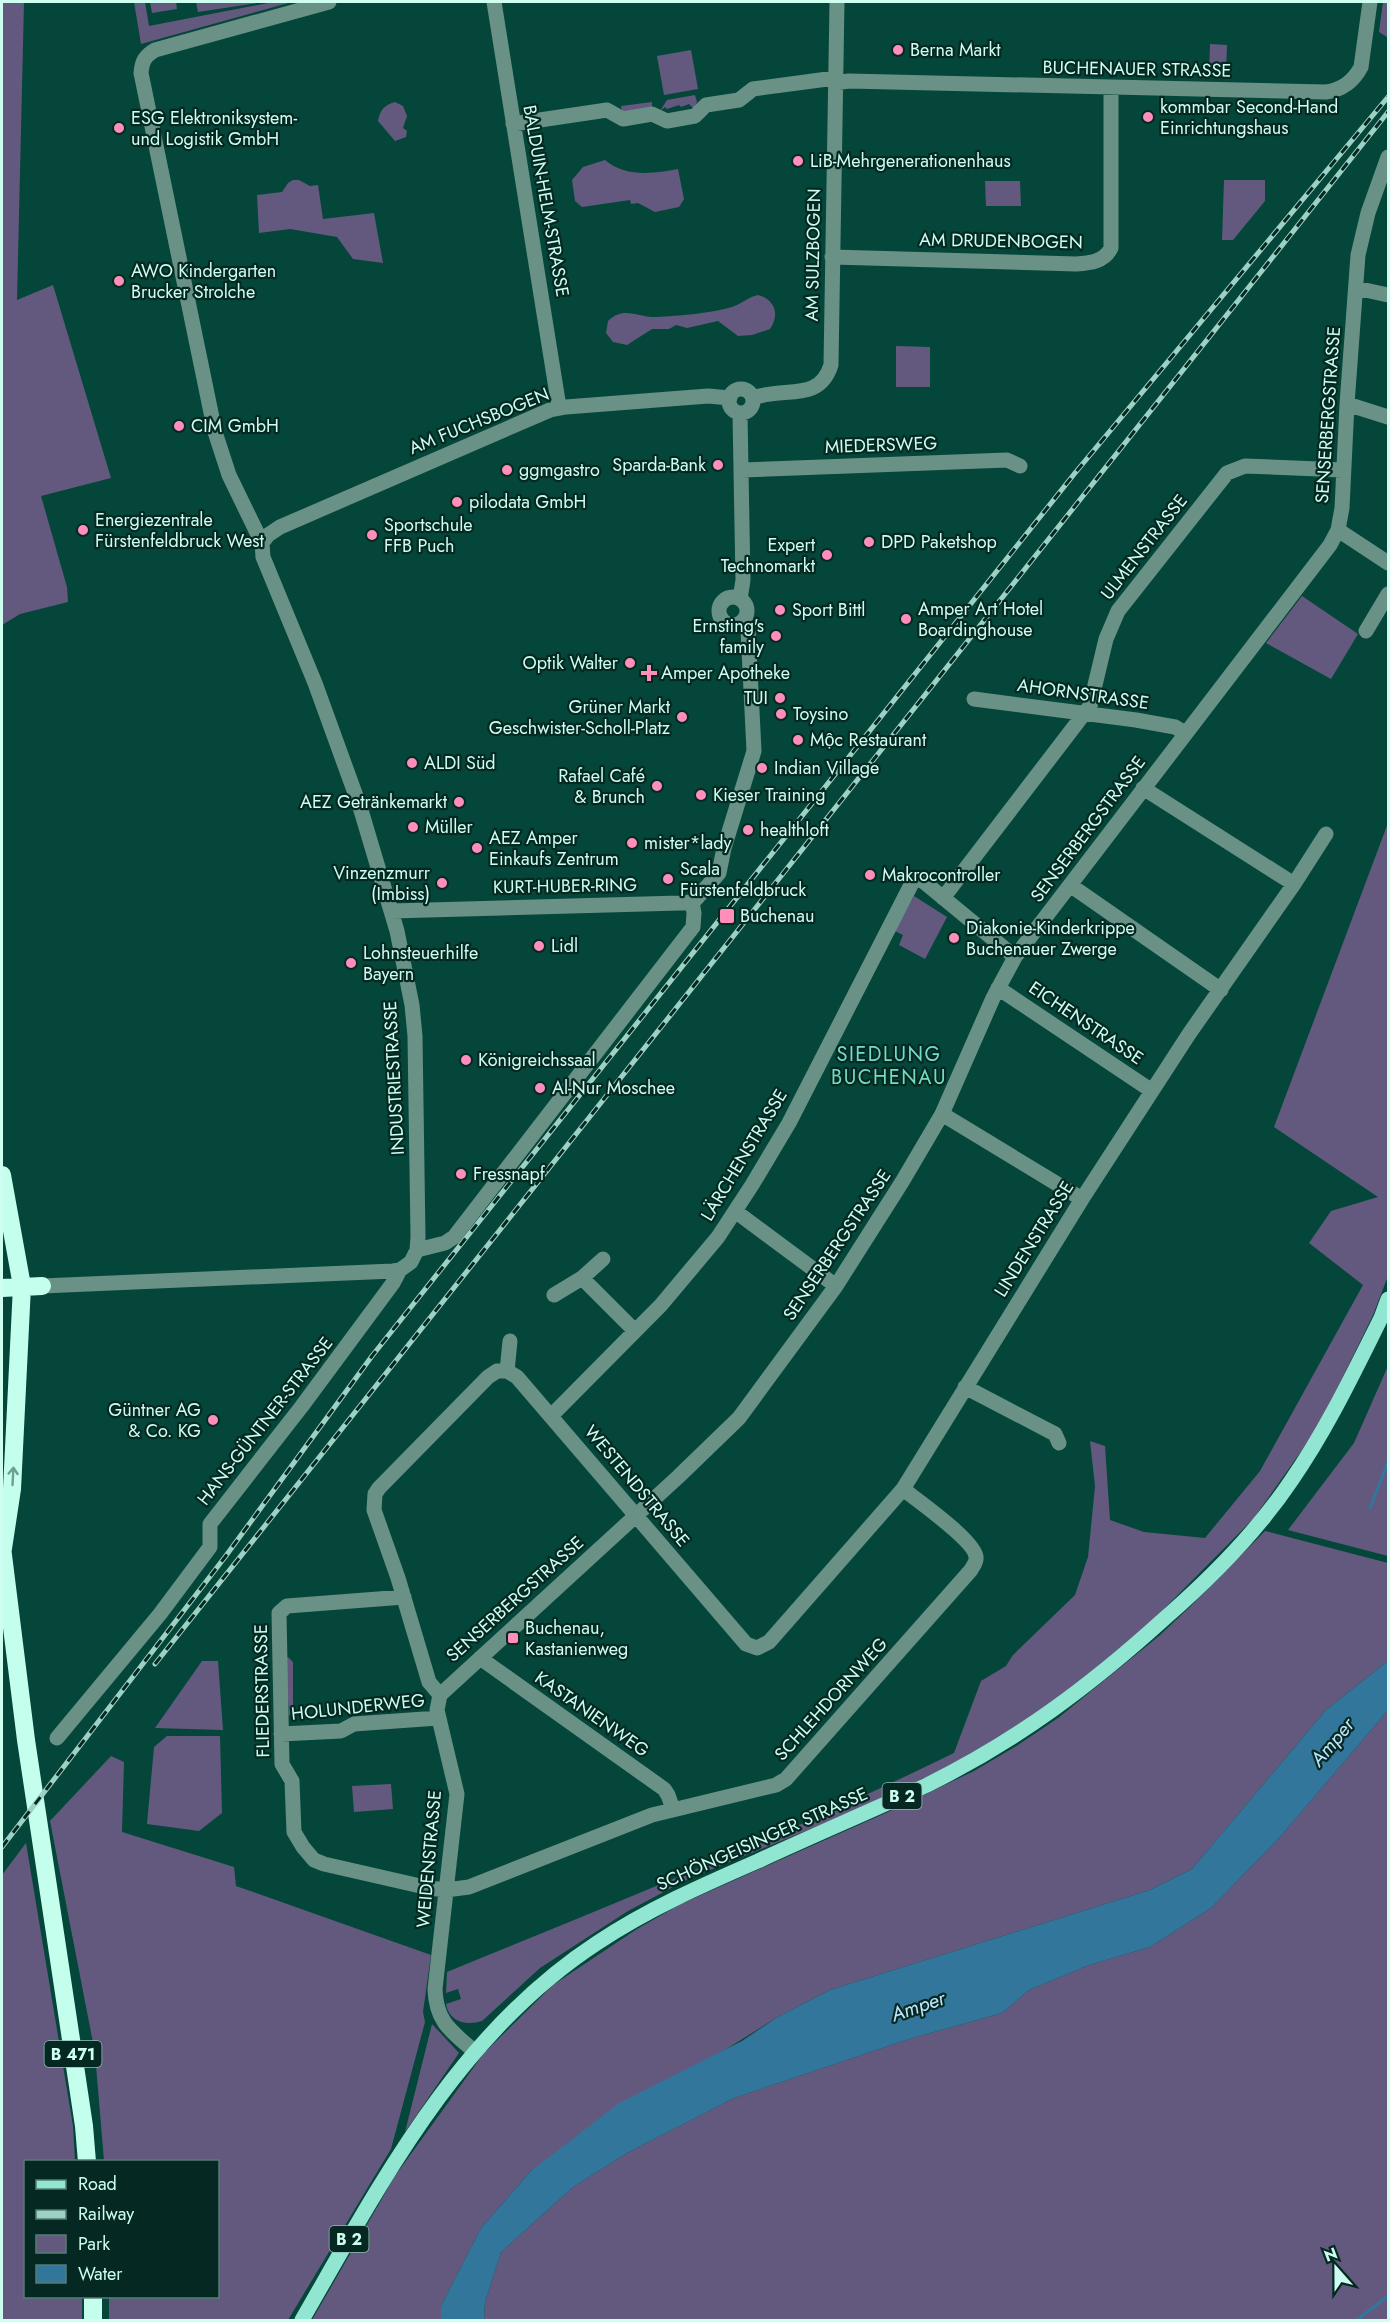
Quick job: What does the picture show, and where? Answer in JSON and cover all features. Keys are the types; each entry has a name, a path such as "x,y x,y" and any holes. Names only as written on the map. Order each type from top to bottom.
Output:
{"highway":[{"path":"2,1175 10,1287 12,1489 2,1555"},
{"path":"10,1287 42,1286"},
{"name":"B 471","path":"2,1547 3,1571 26,1740 84,2126 87,2160"},
{"path":"93,2298 93,2320"}],"main road":[{"name":"SCHÖNGEISINGER STRASSE","path":"302,2320 392,2164 436,2100 474,2051 531,1995 563,1967 595,1944 678,1896 965,1766 1050,1714 1107,1668 1198,1588 1244,1543 1290,1483 1327,1427 1382,1318 1389,1299"}],"street":[{"name":"INDUSTRIESTRASSE","path":"329,2 155,50 146,55 141,67 208,408 229,475 262,543 263,557 312,676 360,807 392,911 414,1019 418,1186 417,1250"},
{"name":"BALDUIN-HELM-STRASSE","path":"494,2 559,407"},
{"name":"AM SULZBOGEN","path":"753,398 764,394 819,386 824,381 831,365 837,2"},
{"name":"BUCHENAUER STRASSE","path":"513,124 607,110 623,119 651,114 667,121 694,116 706,105 739,100 753,89 835,80 1111,88 1336,91 1352,81 1362,67 1370,2"},
{"name":"AM DRUDENBOGEN","path":"832,256 1076,264 1102,260 1111,248 1111,88"},
{"name":"SENSERBERGSTRASSE","path":"440,1695 637,1515 739,1418 836,1286 889,1205 942,1114 998,988 1015,957 1329,545 1338,530 1342,508 1347,404 1361,236 1385,176 1389,157"},
{"path":"1356,288 1389,295"},
{"path":"741,389 749,392 753,398 751,409 740,414 732,410 729,398 734,391 741,389"},
{"name":"AM FUCHSBOGEN","path":"262,543 268,535 280,527 496,432 559,407 708,396 729,398"},
{"path":"1347,404 1389,417"},
{"path":"738,597 743,580 740,414"},
{"name":"MIEDERSWEG","path":"742,470 1007,460 1020,466"},
{"name":"ULMENSTRASSE","path":"943,898 1090,706 1109,629 1118,611 1227,473 1245,466 1343,470"},
{"path":"1338,530 1389,563"},
{"path":"1366,630 1389,594"},
{"path":"738,597 744,601 747,608 746,615 742,621 733,625 726,623 715,602 738,597"},
{"path":"42,1286 400,1270 411,1262 417,1250 445,1243 454,1237 693,927 692,902 719,873 754,751 748,630 742,621"},
{"name":"AHORNSTRASSE","path":"974,699 1085,712 1175,727 1185,733"},
{"path":"1143,788 1294,884"},
{"name":"LINDENSTRASSE","path":"757,1647 769,1642 903,1489 1082,1199 1152,1091 1326,834"},
{"name":"LÄRCHENSTRASSE","path":"552,1416 692,1270 735,1211 789,1123 881,945 909,885 919,879 943,898"},
{"path":"1070,885 1221,990"},
{"path":"943,898 1015,957"},
{"name":"KURT-HUBER-RING","path":"392,911 692,902"},
{"name":"EICHENSTRASSE","path":"998,988 1152,1091"},
{"path":"942,1114 1082,1199"},
{"path":"735,1211 836,1286"},
{"path":"554,1295 582,1278 603,1259"},
{"name":"HANS-GÜNTNER-STRASSE","path":"57,1738 160,1614 210,1547 210,1524 302,1406 393,1283 400,1270"},
{"path":"582,1278 635,1331"},
{"path":"440,1695 429,1682 404,1597 375,1517 375,1494 488,1377 497,1371 507,1371 510,1341"},
{"name":"WESTENDSTRASSE","path":"507,1371 517,1377 552,1416 746,1644 757,1647"},
{"path":"965,1387 1055,1434 1059,1443"},
{"name":"SCHLEHDORNWEG","path":"446,1890 469,1887 643,1819 674,1809 773,1786 786,1779 971,1570 976,1557 971,1545 903,1489"},
{"name":"FLIEDERSTRASSE","path":"404,1597 286,1606 279,1613 282,1764 292,1781 294,1832 308,1854 324,1864 446,1890"},
{"name":"KASTANIENWEG","path":"480,1658 664,1789 674,1809"},
{"name":"WEIDENSTRASSE","path":"440,1695 436,1703 438,1718 457,1794 435,1989 436,2007 447,2026 474,2051"},
{"name":"HOLUNDERWEG","path":"281,1734 341,1731 354,1724 438,1718"}],"green space":[{"path":"2,2 24,2 17,300 53,285 111,478 41,496 67,587 68,602 20,614 2,625"},
{"path":"134,2 145,2 149,26 273,2 292,2 141,44"},
{"path":"150,2 176,2 177,9 152,13"},
{"path":"196,2 264,2 198,12"},
{"path":"1383,2 1388,2 1387,37 1379,32"},
{"path":"1210,44 1227,45 1226,74 1209,73"},
{"path":"691,50 698,89 664,95 657,56"},
{"path":"695,95 697,102 694,109 689,104 667,109 665,107 660,111 667,100"},
{"path":"395,102 403,106 407,116 403,128 407,131 406,137 395,141 378,121 383,109"},
{"path":"652,102 652,110 625,114 622,111 621,106"},
{"path":"605,160 630,172 649,173 678,169 684,199 679,207 655,212 638,203 631,204 630,200 582,207 575,201 572,180 583,167"},
{"path":"293,180 299,180 310,186 318,185 323,219 374,213 383,263 353,259 337,237 290,229 259,233 257,195 282,192"},
{"path":"1224,180 1265,180 1265,201 1233,240 1222,240"},
{"path":"985,181 1020,181 1021,206 986,206"},
{"path":"758,295 772,304 775,318 770,329 752,335 738,336 718,321 687,328 676,325 669,329 652,329 627,345 613,342 606,333 608,321 620,314 631,313 657,317 705,313 732,307"},
{"path":"896,346 930,347 930,387 896,387"},
{"path":"1302,596 1358,634 1331,679 1266,643"},
{"path":"1388,823 1388,1276 1373,1315 1319,1426 1254,1518 1151,1622 1056,1701 965,1758 862,1808 688,1879 628,1911 540,1968 482,2021 464,2023 454,2019 446,2004 461,1999 458,1989 446,1993 447,1972 829,1812 954,1753 981,1681 1006,1666 1013,1655 1075,1595 1088,1557 1095,1486 1090,1441 1105,1446 1110,1520 1144,1532 1205,1538 1260,1471 1363,1285 1309,1243 1331,1211 1378,1197 1274,1127"},
{"path":"914,896 947,917 925,959 899,945 903,935 895,931"},
{"path":"1388,1366 1388,1556 1288,1530 1354,1443"},
{"path":"1265,1531 1388,1563 1388,1661 1326,1710 1192,1869 1150,1890 830,1990 776,2018 531,2171 481,2228 441,2306 441,2320 312,2320 395,2176 484,2053 553,1985 637,1929 681,1904 888,1812 974,1771 1018,1745 1058,1718 1159,1636"},
{"path":"288,1657 293,1662 293,1711 289,1716 286,1658"},
{"path":"202,1661 218,1661 223,1730 155,1728"},
{"path":"1388,1710 1388,2320 484,2320 485,2302 501,2252 573,2187 627,2153 734,2098 909,2039 1002,2013 1029,1990 1089,1965 1150,1947 1211,1908 1280,1837"},
{"path":"167,1736 220,1736 222,1813 199,1831 147,1824 154,1747"},
{"path":"111,1756 124,1762 122,1832 234,1867 236,1886 431,1955 423,2012 425,2022 391,2149 288,2320 109,2320 109,2298 219,2298 219,2160 104,2160 95,2053 50,1821"},
{"path":"391,1784 393,1809 354,1812 352,1786"},
{"path":"26,1843 73,2126 75,2160 24,2160 24,2298 82,2298 82,2320 2,2320 2,1875"},
{"path":"432,2024 459,2053 405,2132"}],"water":[{"name":"Amper","path":"1388,1661 1388,1710 1280,1837 1211,1908 1150,1947 1089,1965 1029,1990 1002,2013 909,2039 734,2098 627,2153 573,2187 501,2252 485,2302 484,2320 441,2320 441,2306 481,2228 531,2171 619,2103 742,2041 776,2018 830,1990 1150,1890 1192,1869 1326,1710"}],"waterway":[{"path":"1370,1508 1388,1462"},
{"path":"1357,2320 1388,2296"}],"railway":[{"path":"2,1847 225,1557 372,1356 1075,473 1388,97"},
{"path":"155,1664 1388,112"}],"place":[{"name":"Berna Markt","path":"898,50"},
{"name":"kommbar Second-Hand Einrichtungshaus","path":"1148,117"},
{"name":"ESG Elektroniksystem- und Logistik GmbH","path":"119,128"},
{"name":"LiB-Mehrgenerationenhaus","path":"798,161"},
{"name":"AWO Kindergarten Brucker Strolche","path":"119,281"},
{"name":"CIM GmbH","path":"179,426"},
{"name":"Sparda-Bank","path":"718,465"},
{"name":"ggmgastro","path":"507,470"},
{"name":"pilodata GmbH","path":"457,502"},
{"name":"Energiezentrale Fürstenfeldbruck West","path":"83,530"},
{"name":"Sportschule FFB Puch","path":"372,535"},
{"name":"DPD Paketshop","path":"869,542"},
{"name":"Expert Technomarkt","path":"827,555"},
{"name":"Sport Bittl","path":"780,610"},
{"name":"Amper Art Hotel Boardinghouse","path":"906,619"},
{"name":"Ernsting's family","path":"776,636"},
{"name":"Optik Walter","path":"630,663"},
{"name":"Amper Apotheke","path":"649,673"},
{"name":"TUI","path":"780,698"},
{"name":"Toysino","path":"781,714"},
{"name":"Grüner Markt Geschwister-Scholl-Platz","path":"682,717"},
{"name":"Mộc Restaurant","path":"798,740"},
{"name":"ALDI Süd","path":"412,763"},
{"name":"Indian Village","path":"762,768"},
{"name":"Rafael Café & Brunch","path":"657,786"},
{"name":"Kieser Training","path":"701,795"},
{"name":"AEZ Getränkemarkt","path":"459,802"},
{"name":"Müller","path":"413,827"},
{"name":"healthloft","path":"748,830"},
{"name":"mister*lady","path":"632,843"},
{"name":"AEZ Amper Einkaufs Zentrum","path":"477,848"},
{"name":"Makrocontroller","path":"870,875"},
{"name":"Scala Fürstenfeldbruck","path":"668,879"},
{"name":"Vinzenzmurr (Imbiss)","path":"442,883"},
{"name":"Buchenau","path":"727,916"},
{"name":"Diakonie-Kinderkrippe Buchenauer Zwerge","path":"954,938"},
{"name":"Lidl","path":"539,946"},
{"name":"Lohnsteuerhilfe Bayern","path":"351,963"},
{"name":"Königreichssaal","path":"466,1060"},
{"name":"Al-Nur Moschee","path":"540,1088"},
{"name":"Fressnapf","path":"461,1174"},
{"name":"Güntner AG & Co. KG","path":"213,1420"},
{"name":"Buchenau, Kastanienweg","path":"513,1638"}],"district":[{"name":"SIEDLUNG BUCHENAU","path":"889,1066"}]}
